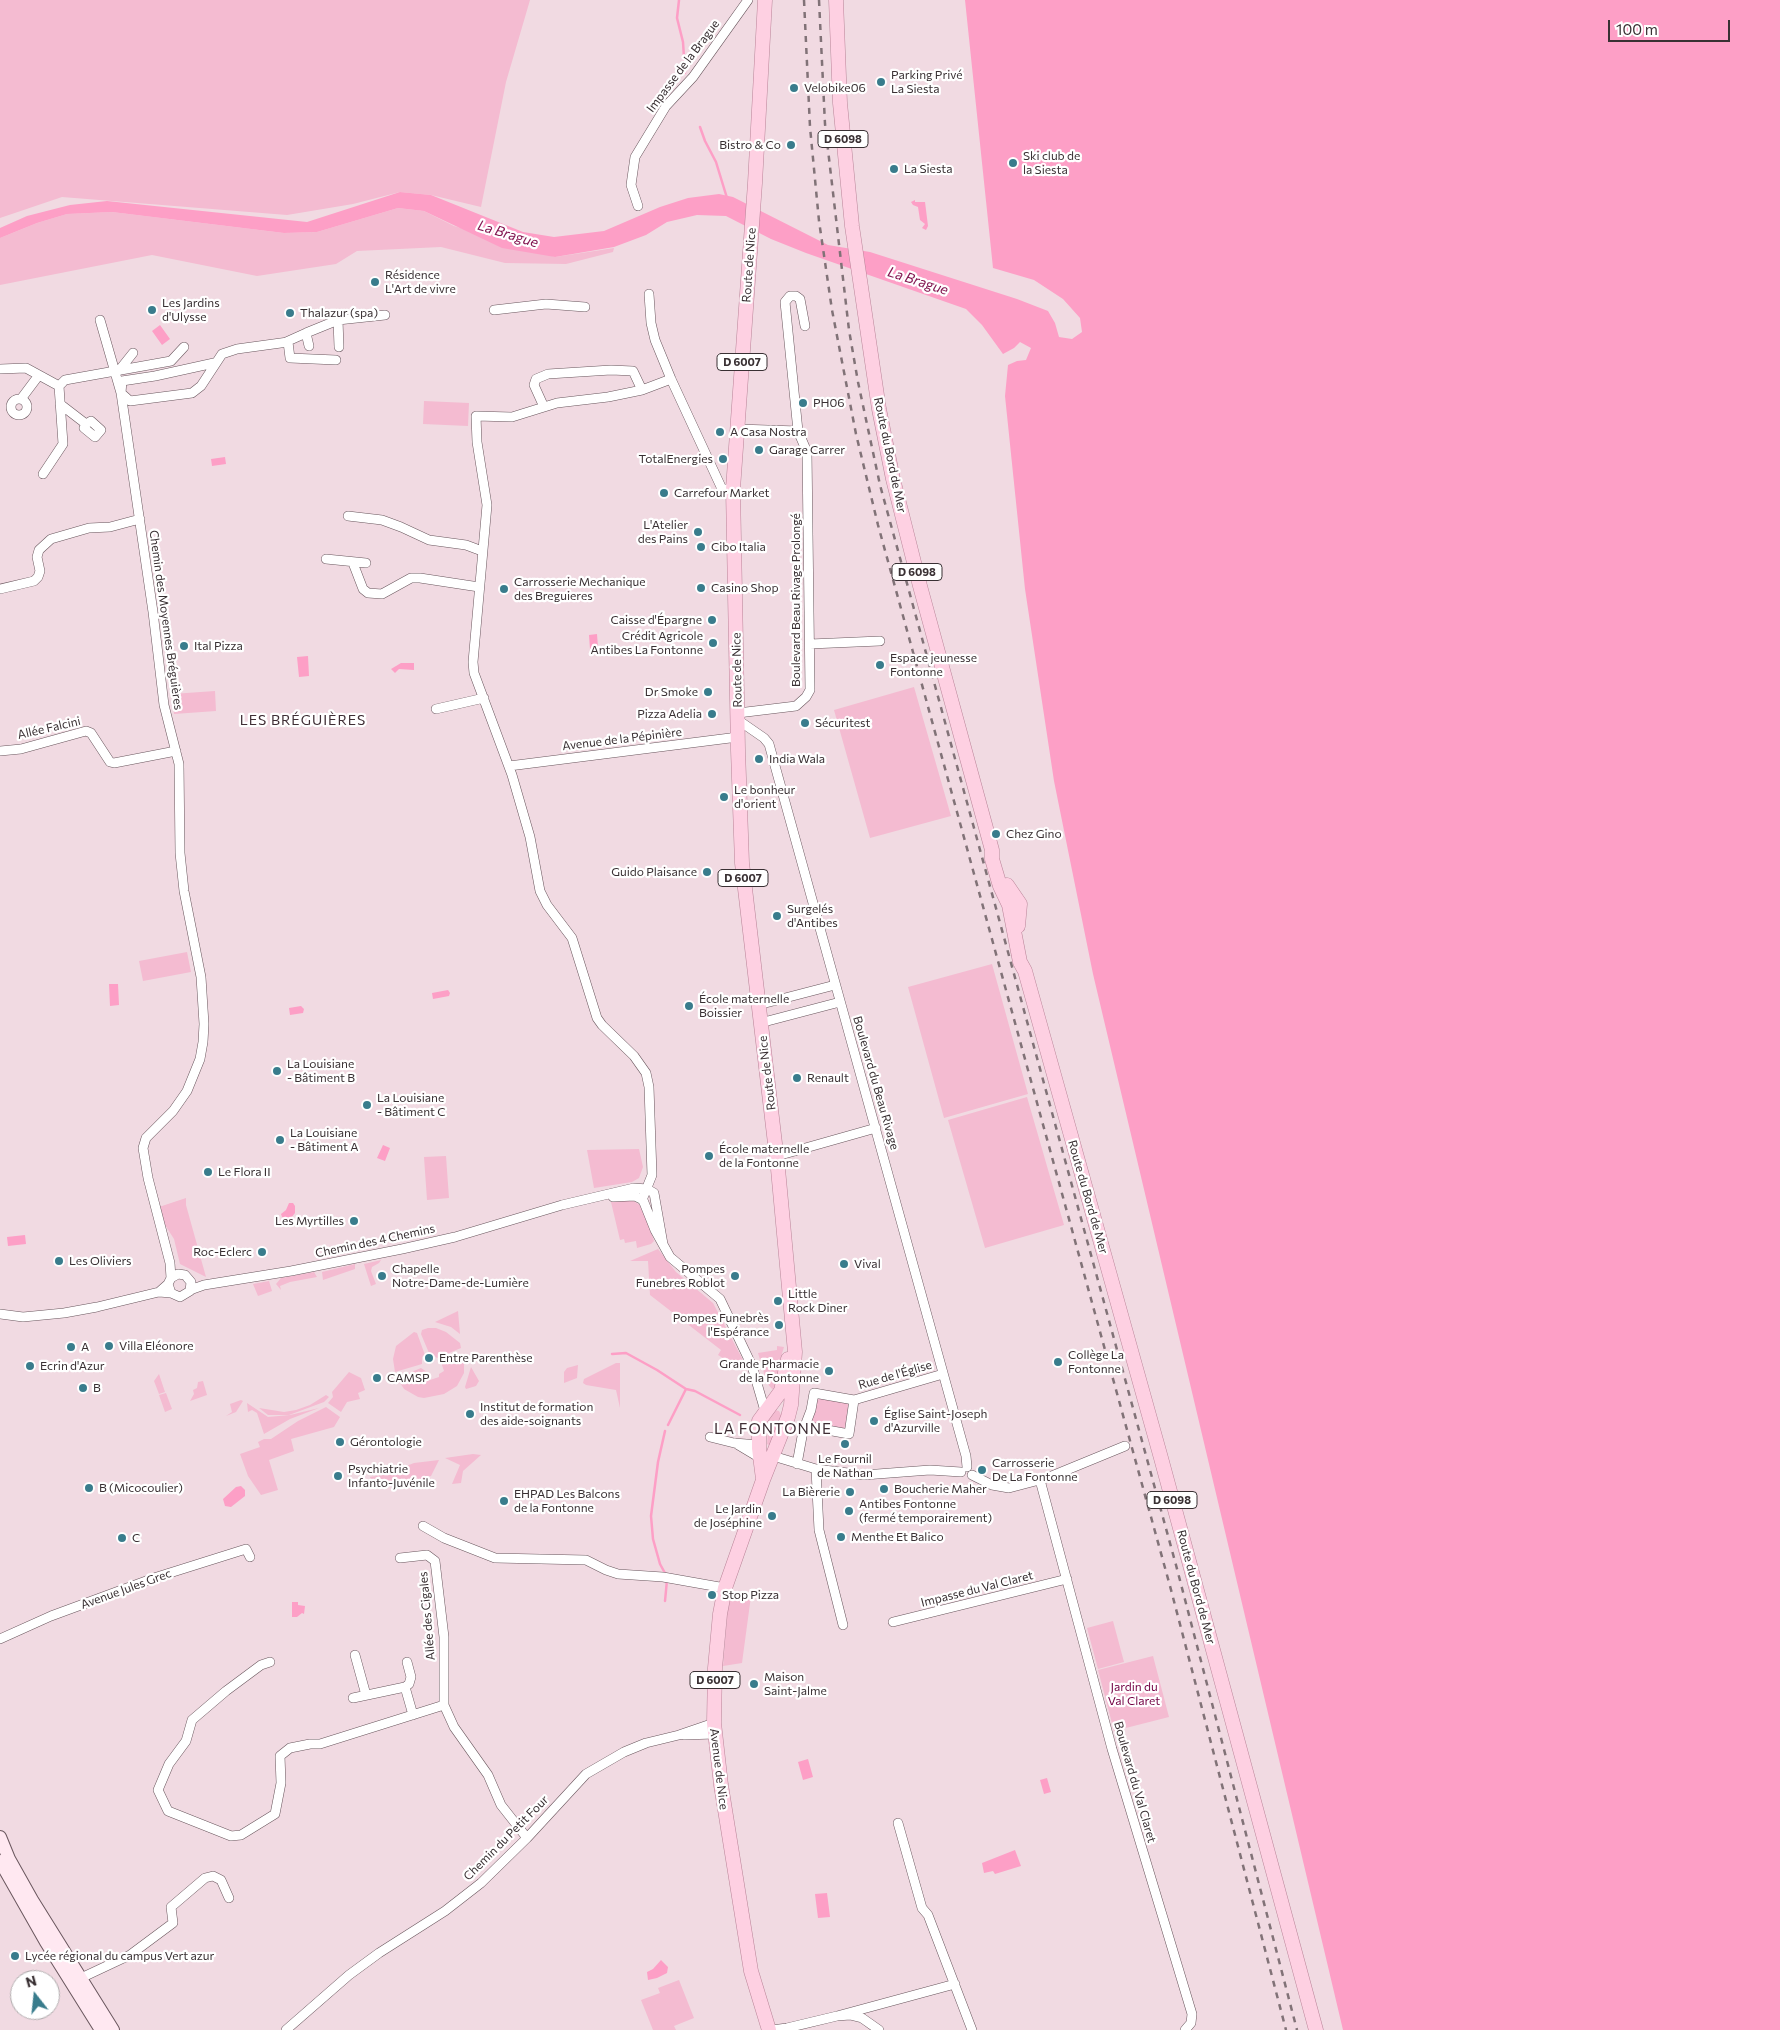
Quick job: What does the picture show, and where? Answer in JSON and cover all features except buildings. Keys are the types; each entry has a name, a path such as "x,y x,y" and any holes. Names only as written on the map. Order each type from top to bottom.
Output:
{"main road":[{"name":"Route de Nice","path":"765,0 755,183 733,490 738,737 742,863 777,1156 793,1338"},
{"name":"Route du Bord de Mer","path":"836,0 842,129 852,226 879,409 894,479 920,586 992,850 1014,906 1025,971 1158,1448 1316,2030"},
{"name":"Route du Bord de Mer","path":"838,52 842,0"},
{"name":"Avenue de Nice","path":"768,2029 751,1971 714,1728 715,1668 720,1614 725,1588 763,1480 759,1421 781,1391 793,1338"},
{"name":"Avenue de Nice","path":"762,1448 782,1429 791,1405 795,1363 793,1338"},
{"path":"770,1406 780,1406 784,1416 782,1429"}],"street":[{"name":"Impasse de la Brague","path":"638,206 631,185 635,157 666,106 693,77 748,0"},
{"path":"649,294 656,340 672,379 722,489 733,490"},
{"name":"Boulevard Beau Rivage Prolongé","path":"738,717 796,706 806,697 810,690 807,452 798,431 785,302 792,295 800,299 805,326"},
{"path":"494,310 546,304 585,307"},
{"path":"214,363 122,381 121,393 130,402 192,393 200,386 222,354 237,349 286,342 338,320 385,315"},
{"name":"Chemin des Moyennes Bréguières","path":"100,320 117,369 140,519 164,706 179,764 180,853 184,891 200,977 204,1024 200,1059 187,1091 173,1111 146,1138 143,1148 148,1178 170,1263 170,1285"},
{"path":"338,320 338,347"},
{"path":"306,333 309,346"},
{"path":"286,342 288,342 290,358 336,360"},
{"path":"43,474 63,444 59,386 65,380 171,360 184,347"},
{"path":"117,369 133,353"},
{"path":"0,369 26,368 59,386"},
{"path":"188,369 198,375 200,386"},
{"path":"544,407 534,385 536,378 548,374 611,370 633,371 642,390"},
{"path":"21,399 39,375"},
{"path":"672,379 642,390 608,397 570,400 512,417 476,416 477,442 487,506 473,662 474,673 509,766 528,830 540,891 547,905 572,938 597,1018 634,1056 646,1073 649,1086 652,1176 642,1200 670,1257 720,1299 770,1406"},
{"path":"60,404 86,424"},
{"path":"738,429 798,431"},
{"path":"348,516 382,520 429,540 466,545 482,551"},
{"path":"0,589 34,581 40,571 37,557 39,550 51,539 89,528 110,527 140,519"},
{"path":"326,558 366,563"},
{"path":"353,562 363,589 368,593 382,594 410,578 479,587"},
{"path":"810,644 880,641"},
{"path":"436,709 484,698"},
{"path":"738,717 769,744 832,985 758,1005"},
{"name":"Allée Falcini","path":"0,751 21,749 86,731 91,733 110,762 114,763 176,751"},
{"name":"Avenue de la Pépinière","path":"509,766 738,737"},
{"name":"Boulevard du Beau Rivage","path":"832,985 876,1128 966,1456 964,1469"},
{"path":"760,1023 837,1003"},
{"path":"777,1156 876,1128"},
{"name":"Chemin des 4 Chemins","path":"191,1286 204,1286 291,1272 402,1249 458,1236 617,1191 634,1188 647,1189"},
{"path":"647,1189 654,1193 662,1244"},
{"name":"Chemin des 4 Chemins","path":"549,1209 618,1196 635,1196 642,1200"},
{"path":"170,1263 185,1275 191,1286 187,1294 180,1297 170,1285"},
{"path":"0,1314 23,1317 64,1313 111,1304 159,1292 170,1285 174,1276 182,1274"},
{"name":"Rue de l'Église","path":"854,1400 943,1374"},
{"path":"760,1387 761,1398 770,1406"},
{"path":"797,1464 805,1426 814,1393 854,1400 849,1434 805,1426"},
{"path":"710,1437 762,1448 797,1464 816,1470 864,1475 964,1469 964,1478 972,1475 992,1486 1008,1488 1040,1480 1125,1446"},
{"path":"734,1443 762,1448"},
{"path":"816,1470 819,1530 843,1626"},
{"name":"Boulevard du Val Claret","path":"1040,1480 1112,1749 1192,2014 1191,2022 1185,2030"},
{"path":"423,1526 444,1538 494,1558 586,1560 618,1574 663,1577 725,1588"},
{"name":"Avenue Jules Grec","path":"0,1639 51,1616 156,1577 246,1549 250,1557"},
{"name":"Allée des Cigales","path":"400,1558 427,1555 435,1561 444,1637 444,1705 454,1728 488,1775 501,1805 527,1838"},
{"name":"Impasse du Val Claret","path":"893,1622 1068,1579"},
{"path":"355,1655 366,1695"},
{"path":"270,1662 261,1666 226,1691 192,1720 186,1742 169,1764 158,1790 168,1811 231,1836 241,1835 275,1814 280,1783 280,1756 290,1748 320,1744 444,1705"},
{"path":"353,1698 405,1687 409,1684 411,1677 407,1662"},
{"path":"405,1687 414,1715"},
{"name":"Chemin du Petit Four","path":"286,2030 349,1975 379,1953 445,1911 481,1883 527,1838 586,1774 639,1746 714,1728"},
{"path":"898,1823 922,1908 928,1915 972,2030"},
{"path":"0,1837 32,1900 86,1976 113,2030"},
{"path":"0,1861 46,1942 101,2030"},
{"path":"86,1976 130,1954 173,1923 171,1907 205,1878 213,1876 221,1880 229,1898"},
{"path":"768,2029 787,2028 837,2016 955,1984"},
{"path":"837,2016 850,2014 862,2018 879,2030"}],"green space":[{"path":"0,0 530,0 506,82 481,207 431,195 400,192 353,204 287,215 62,197 0,218"},
{"path":"398,208 424,211 454,226 555,257 614,248 613,252 566,264 505,263 441,247 357,251 336,264 257,276 152,255 0,285 0,238 37,223 67,214 112,212 284,233 317,232"},
{"path":"424,401 469,403 468,426 423,424"},
{"path":"914,687 951,816 870,838 834,710"},
{"path":"215,691 216,711 174,714 172,694"},
{"path":"187,952 191,972 143,981 139,961"},
{"path":"992,964 1028,1094 944,1118 908,987"},
{"path":"1027,1097 1064,1225 985,1248 948,1120"},
{"path":"639,1149 643,1167 639,1178 632,1182 594,1188 587,1150"},
{"path":"446,1156 449,1198 427,1200 424,1157"},
{"path":"186,1198 186,1205 206,1277 180,1264 174,1239 165,1225 159,1207"},
{"path":"625,1199 632,1200 643,1207 654,1241 651,1244 637,1248 636,1241 625,1243 624,1239 620,1240 611,1202"},
{"path":"658,1249 676,1272 713,1303 745,1364 729,1362 718,1355 721,1350 650,1295 648,1261 630,1261"},
{"path":"381,1260 372,1267 371,1271 376,1284 371,1286 364,1264"},
{"path":"355,1264 355,1269 323,1280 322,1272"},
{"path":"314,1272 317,1277 290,1282 280,1286 281,1290 276,1284 281,1278"},
{"path":"269,1281 272,1291 258,1296 253,1284"},
{"path":"458,1311 460,1334 451,1327 435,1322"},
{"path":"436,1328 446,1332 460,1343 461,1348 437,1358 429,1353 421,1334 422,1330"},
{"path":"414,1332 417,1333 425,1355 422,1357 422,1364 395,1372 393,1359 396,1346"},
{"path":"777,1346 784,1347 776,1388 772,1389 767,1383 758,1353 777,1350"},
{"path":"460,1355 464,1360 464,1373 457,1386 444,1394 424,1398 418,1397 404,1389 397,1378 421,1368 427,1372 430,1380 439,1377 439,1374 444,1371 441,1362"},
{"path":"616,1363 620,1363 620,1408 616,1390 583,1383 584,1379"},
{"path":"578,1365 577,1378 564,1383 564,1372 567,1368"},
{"path":"471,1367 479,1381 476,1386 466,1389 465,1387"},
{"path":"349,1372 361,1378 365,1390 358,1393 360,1399 347,1402 341,1412 328,1403 333,1397 332,1392"},
{"path":"159,1374 165,1392 159,1394 154,1381"},
{"path":"203,1381 207,1395 190,1401 194,1394 193,1390 197,1388 198,1382"},
{"path":"166,1393 172,1409 165,1412 159,1395"},
{"path":"326,1395 329,1397 324,1402 289,1415 268,1415 259,1408 284,1412 296,1410 310,1405"},
{"path":"817,1397 849,1403 845,1429 811,1423"},
{"path":"243,1401 236,1412 226,1416 232,1412 230,1404"},
{"path":"247,1403 268,1417 290,1415 319,1408 290,1419 264,1434 257,1413 252,1410 248,1412"},
{"path":"326,1407 340,1417 334,1427 291,1439 294,1451 269,1460 278,1490 261,1495 248,1476 240,1454 260,1447 258,1442 264,1439 271,1439 298,1421"},
{"path":"775,1410 779,1411 781,1415 779,1427 770,1446 767,1444 769,1419"},
{"path":"473,1454 481,1455 463,1471 461,1483 452,1484 460,1465 445,1458"},
{"path":"439,1460 431,1476 425,1478 418,1489 412,1487 414,1483 403,1485 399,1479 381,1487 378,1480 372,1483 370,1477 383,1475 414,1463"},
{"path":"729,1593 751,1596 742,1663 723,1666"},
{"path":"1113,1621 1124,1662 1098,1669 1087,1628"},
{"name":"Jardin du Val Claret","path":"1153,1656 1169,1717 1114,1731 1098,1670"},
{"path":"679,1980 694,2018 674,2026 676,2030 653,2030 641,2000 660,1993 658,1988"}],"water":[{"name":"La Brague","path":"965,0 1780,0 1780,2030 1343,2030 1093,974 1054,781 1025,589 1005,396 1008,365 1026,360 1031,348 1020,342 1003,354 982,325 966,309 806,253 771,239 726,216 697,215 667,222 646,235 614,247 555,257 502,248 424,211 398,208 317,232 284,233 112,212 67,214 37,223 0,238 0,228 27,216 70,205 107,201 307,222 400,192 431,195 523,232 554,237 604,231 660,207 688,198 719,194 733,197 828,245 870,252 1017,299 1048,311 1055,323 1059,337 1072,339 1082,332 1080,318 1063,299 1034,280 993,268"},
{"path":"915,200 915,202 925,202 928,226 926,230 922,228 925,224 920,220 918,207 911,202"},
{"path":"160,325 170,339 162,345 152,331"},
{"path":"225,457 226,464 212,466 211,459"},
{"path":"597,634 598,648 590,649 589,635"},
{"path":"308,656 309,676 299,677 297,657"},
{"path":"401,663 414,663 414,670 399,669 395,673 391,669"},
{"path":"109,984 118,984 119,1005 110,1006"},
{"path":"448,990 449,996 433,999 432,993"},
{"path":"301,1006 304,1009 303,1013 290,1015 289,1008"},
{"path":"383,1145 390,1148 385,1161 377,1158"},
{"path":"289,1203 293,1203 295,1206 295,1213 291,1218 286,1219 281,1214 286,1210"},
{"path":"25,1235 26,1244 8,1246 7,1237"},
{"path":"241,1486 245,1490 245,1496 231,1507 225,1506 223,1499 236,1487"},
{"path":"292,1602 298,1602 298,1605 305,1606 304,1614 292,1617"},
{"path":"808,1759 813,1777 803,1780 798,1762"},
{"path":"1047,1778 1051,1792 1044,1794 1040,1780"},
{"path":"1015,1850 1021,1866 995,1874 993,1871 984,1873 982,1863"},
{"path":"827,1893 830,1917 818,1918 815,1894"},
{"path":"661,1960 668,1967 667,1973 648,1980 647,1972 653,1969"}],"waterway":[{"path":"679,0 677,18 683,42 685,73"},
{"path":"700,127 716,162 727,198"},
{"path":"612,1354 626,1353 686,1389"},
{"path":"668,1425 686,1389 695,1391 740,1415"},
{"path":"665,1431 658,1462 651,1516 653,1539 660,1564 666,1575"},
{"path":"665,1601 667,1580"}],"railway":[{"path":"804,0 810,127 819,221 832,310 856,434 878,525 1170,1586 1286,2030"},
{"path":"819,0 825,124 849,330 880,485 1176,1565 1297,2030"}],"place":[{"name":"Parking Privé La Siesta","path":"881,82"},
{"name":"Velobike06","path":"794,88"},
{"name":"Bistro & Co","path":"791,145"},
{"name":"Ski club de la Siesta","path":"1013,163"},
{"name":"La Siesta","path":"894,169"},
{"name":"Résidence L'Art de vivre","path":"375,282"},
{"name":"Les Jardins d'Ulysse","path":"152,310"},
{"name":"Thalazur (spa)","path":"290,313"},
{"name":"PH06","path":"803,403"},
{"name":"A Casa Nostra","path":"720,432"},
{"name":"Garage Carrer","path":"759,450"},
{"name":"TotalEnergies","path":"723,459"},
{"name":"Carrefour Market","path":"664,493"},
{"name":"L'Atelier des Pains","path":"698,532"},
{"name":"Cibo Italia","path":"701,547"},
{"name":"Casino Shop","path":"701,588"},
{"name":"Carrosserie Mechanique des Breguieres","path":"504,589"},
{"name":"Caisse d'Épargne","path":"712,620"},
{"name":"Crédit Agricole Antibes La Fontonne","path":"713,643"},
{"name":"Ital Pizza","path":"184,646"},
{"name":"Espace jeunesse Fontonne","path":"880,665"},
{"name":"Dr Smoke","path":"708,692"},
{"name":"Pizza Adelia","path":"712,714"},
{"name":"Sécuritest","path":"805,723"},
{"name":"India Wala","path":"759,759"},
{"name":"Le bonheur d'orient","path":"724,797"},
{"name":"Chez Gino","path":"996,834"},
{"name":"Guido Plaisance","path":"707,872"},
{"name":"Surgelés d'Antibes","path":"777,916"},
{"name":"École maternelle Boissier","path":"689,1006"},
{"name":"La Louisiane - Bâtiment B","path":"277,1071"},
{"name":"Renault","path":"797,1078"},
{"name":"La Louisiane - Bâtiment C","path":"367,1105"},
{"name":"La Louisiane - Bâtiment A","path":"280,1140"},
{"name":"École maternelle de la Fontonne","path":"709,1156"},
{"name":"Le Flora II","path":"208,1172"},
{"name":"Les Myrtilles","path":"354,1221"},
{"name":"Roc-Eclerc","path":"262,1252"},
{"name":"Les Oliviers","path":"59,1261"},
{"name":"Vival","path":"844,1264"},
{"name":"Chapelle Notre-Dame-de-Lumière","path":"382,1276"},
{"name":"Pompes Funebres Roblot","path":"735,1276"},
{"name":"Little Rock Diner","path":"778,1301"},
{"name":"Pompes Funebrès l'Espérance","path":"779,1325"},
{"name":"Villa Eléonore","path":"109,1346"},
{"name":"A","path":"71,1347"},
{"name":"Entre Parenthèse","path":"429,1358"},
{"name":"Collège La Fontonne","path":"1058,1362"},
{"name":"Ecrin d'Azur","path":"30,1366"},
{"name":"Grande Pharmacie de la Fontonne","path":"829,1371"},
{"name":"CAMSP","path":"377,1378"},
{"name":"B","path":"83,1388"},
{"name":"Institut de formation des aide-soignants","path":"470,1414"},
{"name":"Église Saint-Joseph d'Azurville","path":"874,1421"},
{"name":"Gérontologie","path":"340,1442"},
{"name":"Le Fournil de Nathan","path":"845,1444"},
{"name":"Carrosserie De La Fontonne","path":"982,1470"},
{"name":"Psychiatrie Infanto-Juvénile","path":"338,1476"},
{"name":"B (Micocoulier)","path":"89,1488"},
{"name":"Boucherie Maher","path":"884,1489"},
{"name":"La Bièrerie","path":"850,1492"},
{"name":"EHPAD Les Balcons de la Fontonne","path":"504,1501"},
{"name":"Antibes Fontonne (fermé temporairement)","path":"849,1511"},
{"name":"Le Jardin de Joséphine","path":"772,1516"},
{"name":"Menthe Et Balico","path":"841,1537"},
{"name":"C","path":"122,1538"},
{"name":"Stop Pizza","path":"712,1595"},
{"name":"Maison Saint-Jalme","path":"754,1684"},
{"name":"Lycée régional du campus Vert azur","path":"15,1956"}],"district":[{"name":"LES BRÉGUIÈRES","path":"303,720"},
{"name":"LA FONTONNE","path":"773,1429"}]}
